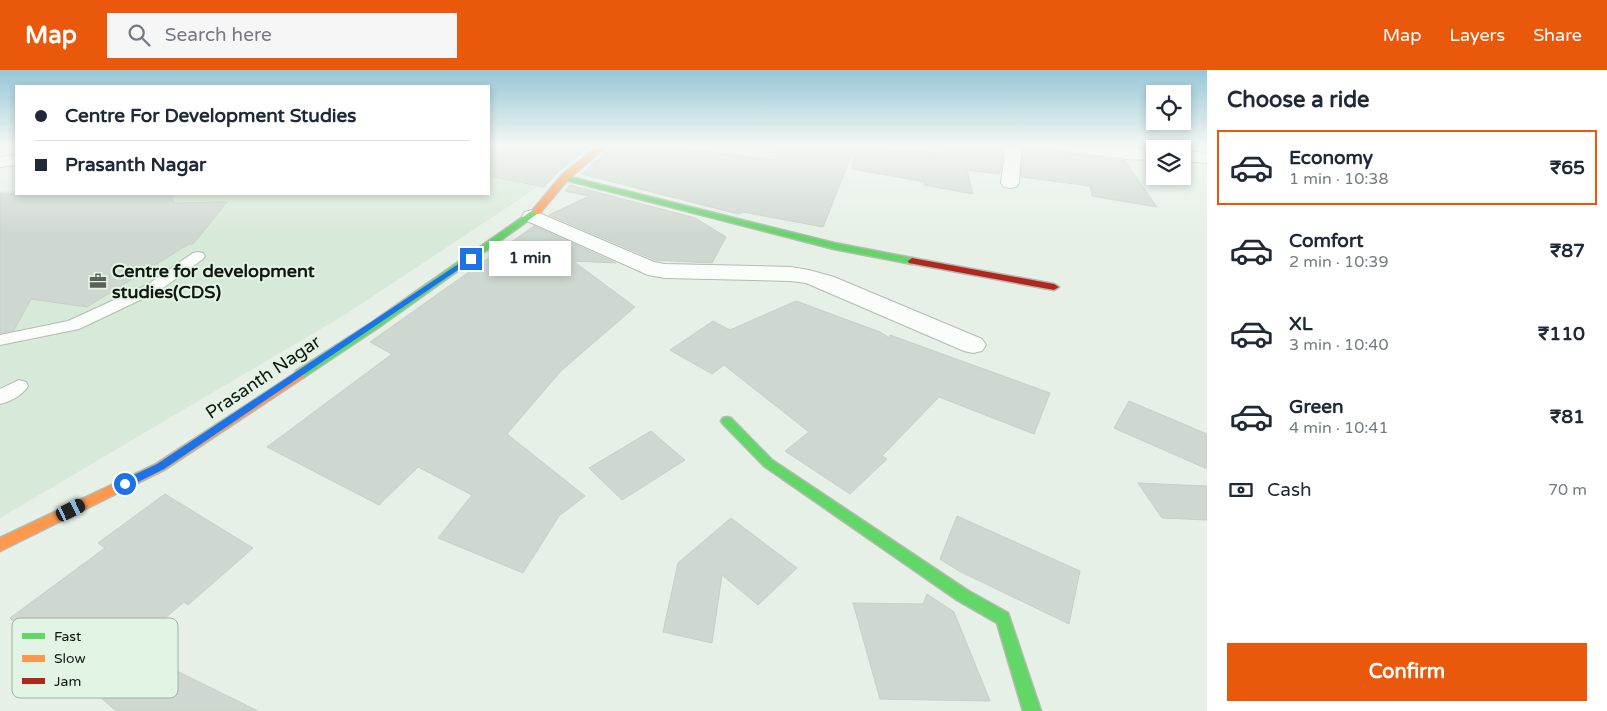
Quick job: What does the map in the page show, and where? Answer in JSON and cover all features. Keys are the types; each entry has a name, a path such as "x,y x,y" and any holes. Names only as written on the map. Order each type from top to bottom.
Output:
{"street":[{"path":"1010,183 1011,176"},
{"name":"Prasanth Nagar","path":"0,544 160,467 382,320 532,216 565,177"},
{"path":"565,177 834,246 1054,288"},
{"path":"532,216 648,268 672,271 791,274 819,280 973,345"},
{"path":"727,421 768,463 962,595 1003,618 1032,711"}],"lane":[{"path":"0,340 73,325 153,288 198,256"},
{"path":"0,398 19,386"}],"shaded area":[{"path":"490,176 555,176 346,314 0,518 0,192 15,190 15,195 490,195"}],"building":[{"path":"490,176 490,176 554,176 544,187"},
{"path":"589,176 843,176 823,227 743,212 738,214"},
{"path":"891,176 968,176 973,194 924,185 925,182"},
{"path":"1135,176 1157,207 1092,196 1090,186 1021,177"},
{"path":"570,185 695,218 726,237 712,263 655,260 549,215 589,196 565,191"},
{"path":"0,194 173,195 173,203 227,202 193,244 189,244 87,307 31,299 14,330 0,333"},
{"path":"534,226 616,263 573,261 635,307 561,371 507,434 585,496 559,516 523,573 438,538 472,495 418,467 379,505 267,447 392,354 370,342"},
{"path":"796,301 880,332 890,338 890,335 1050,393 1034,434 939,397 882,456 887,459 850,494 785,451 809,432 724,365 712,374 670,350 713,321 730,330"},
{"path":"1129,401 1207,434 1207,469 1114,428"},
{"path":"651,431 685,460 622,500 589,468"},
{"path":"1138,483 1207,486 1207,520 1162,518"},
{"path":"165,494 253,548 188,605 184,602 165,618 12,618 12,620 10,618 105,548 98,543"},
{"path":"957,516 1080,571 1069,624 959,571 940,559"},
{"path":"731,518 797,568 758,605 722,575 712,643 663,632 678,563"},
{"path":"927,594 954,612 990,701 880,699 853,603 923,604"},
{"path":"178,672 258,711 116,711 101,698 178,698"}],"traffic: fast":[{"path":"565,177 834,246 912,261"},
{"path":"300,374 375,325 536,212"},
{"path":"727,421 768,463 962,595 1003,618 1032,711"}],"traffic: slow":[{"path":"536,212 566,176"},
{"path":"0,545 160,467 300,374"}],"traffic: jam":[{"path":"912,261 1054,287"}],"place":[{"name":"Centre for development studies(CDS)","path":"98,281"}],"route":[{"path":"125,484 160,467 471,259"}]}
